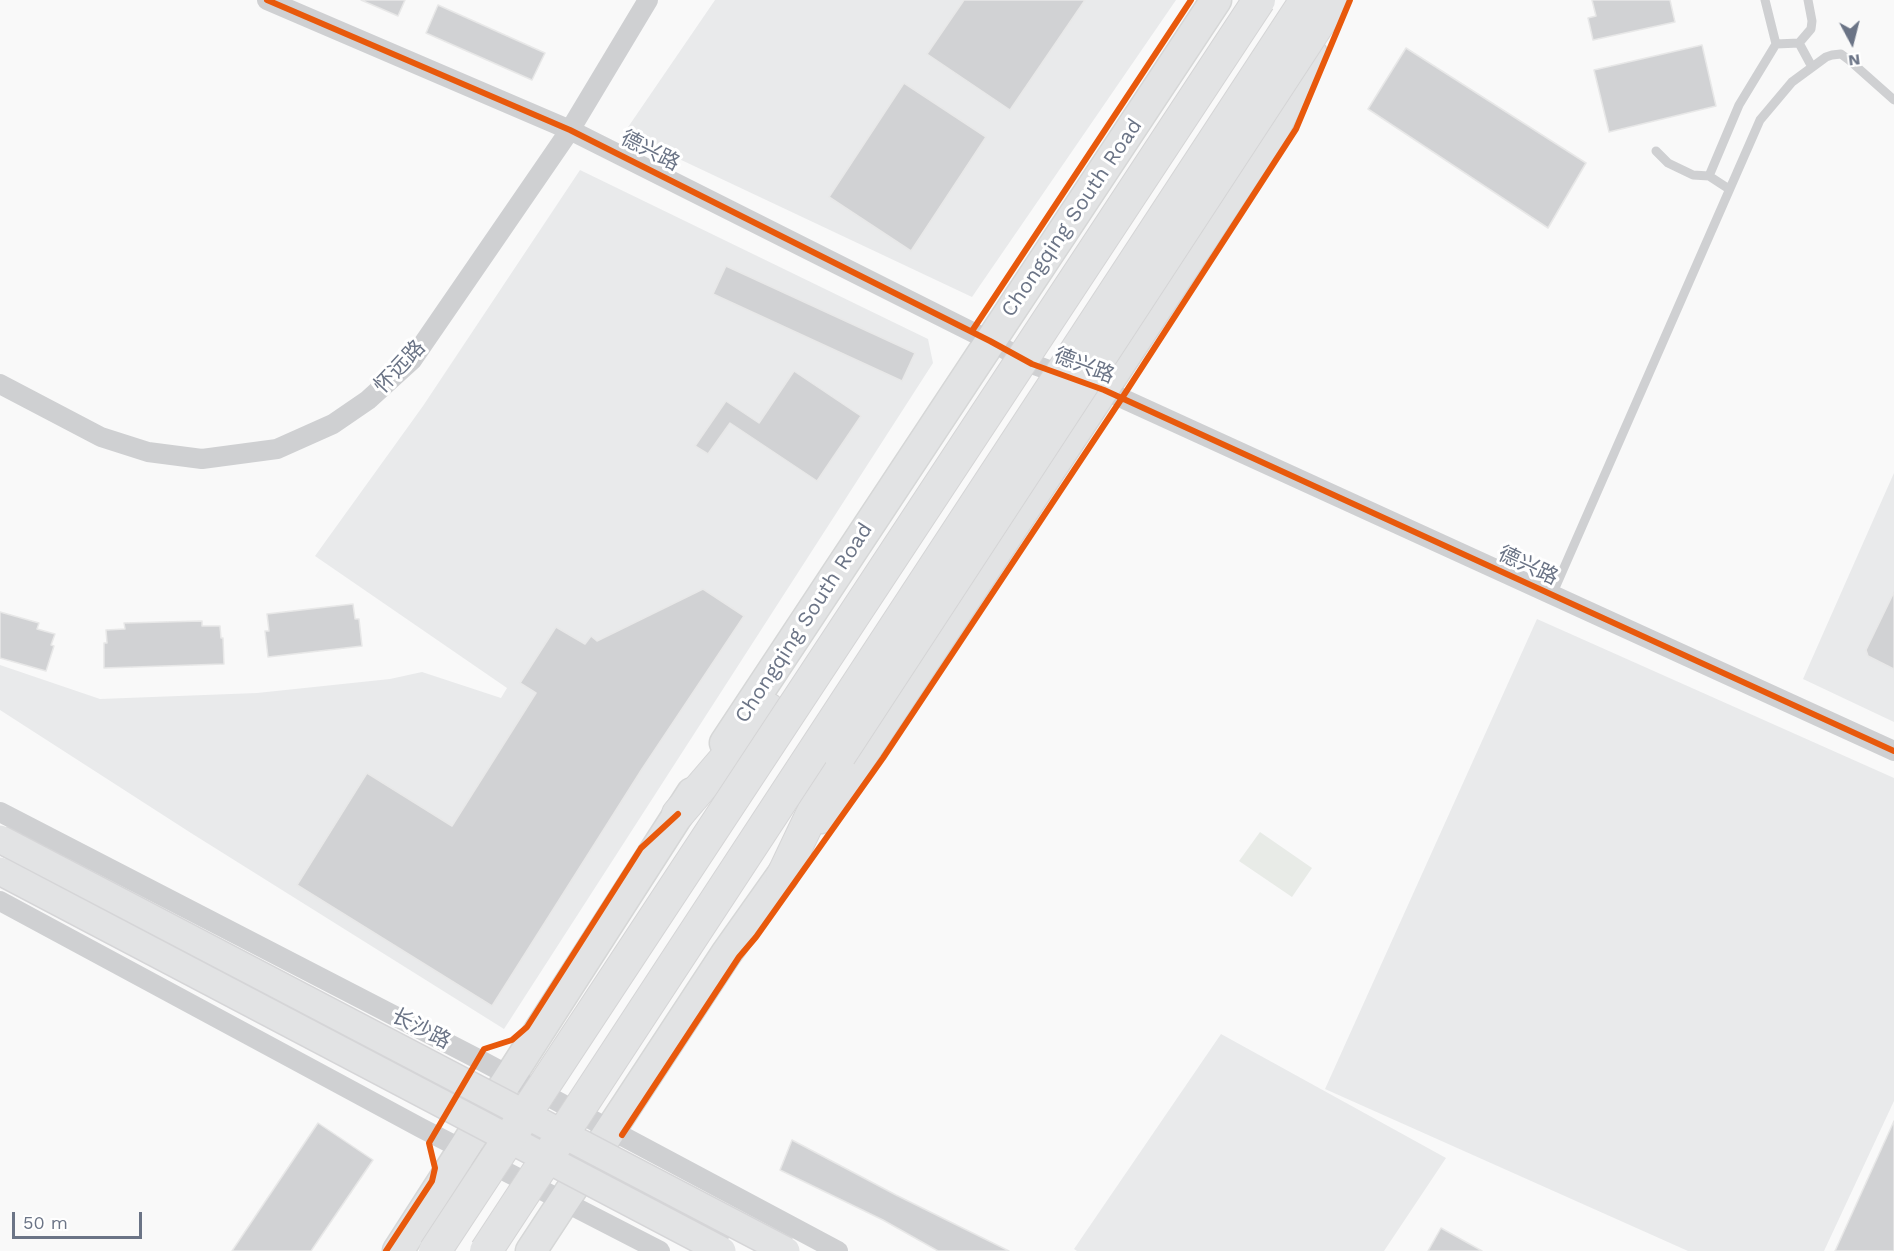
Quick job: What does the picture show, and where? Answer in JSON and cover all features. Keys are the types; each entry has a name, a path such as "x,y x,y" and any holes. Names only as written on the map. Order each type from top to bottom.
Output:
{"highway":[{"path":"678,814 768,709 1234,0"},
{"path":"435,1251 1259,0"},
{"path":"486,1251 1306,0"},
{"path":"782,877 840,755 1334,0"}],"main road":[{"name":"Chongqing South Road","path":"398,1251 678,814 1216,0"},
{"path":"531,1251 726,954 782,877 1274,130 1340,0"},
{"name":"长沙路","path":"0,839 786,1251"},
{"path":"0,871 722,1251"}],"street":[{"name":"德兴路","path":"267,0 570,130 1032,364 1104,390 1894,752"},
{"name":"怀远路","path":"0,384 101,437 148,452 202,459 277,449 333,424 368,400 412,360 570,130 648,0"},
{"name":"长沙路","path":"0,812 511,1076 838,1251"},
{"path":"0,902 421,1128 660,1251"}],"lane":[{"path":"1709,176 1739,105 1776,44 1765,0"},
{"path":"1776,44 1799,43 1811,29 1812,21 1808,0"},
{"path":"1799,43 1812,67"},
{"path":"1552,595 1760,120 1792,82 1826,57 1841,54 1894,100"},
{"path":"1656,151 1668,164 1693,175 1709,176 1730,189"}],"shaded area":[{"path":"715,0 1176,0 972,297 624,133"},
{"path":"580,170 928,339 933,363 504,1029 0,710 0,665 100,699 257,693 390,679 422,672 501,698 507,688 315,556 423,406"},
{"path":"1894,473 1894,722 1803,679"},
{"path":"1537,619 1894,778 1894,1101 1824,1251 1688,1251 1325,1089"},
{"path":"1260,832 1312,868 1292,897 1239,861"},
{"path":"1221,1034 1446,1158 1384,1251 1077,1251 1074,1249"}],"building":[{"path":"361,0 405,0 398,16"},
{"path":"964,0 1085,0 1010,110 927,54"},
{"path":"1592,0 1670,0 1675,22 1593,40 1588,18 1596,16"},
{"path":"438,5 545,53 532,80 426,33"},
{"path":"1702,45 1716,106 1609,132 1594,70"},
{"path":"1406,48 1586,163 1548,228 1368,109"},
{"path":"904,83 986,137 911,251 829,197"},
{"path":"726,266 915,353 902,381 713,294"},
{"path":"794,371 861,416 817,481 730,423 708,454 695,446 726,401 759,423"},
{"path":"703,589 744,616 642,769 492,1006 297,885 367,773 452,826 536,693 520,683 556,627 585,644 591,636 597,641"},
{"path":"1894,592 1894,669 1868,656 1866,650"},
{"path":"353,604 355,619 359,619 362,646 268,657 265,631 269,631 267,614"},
{"path":"0,612 39,623 37,629 55,634 51,645 54,646 46,671 0,658"},
{"path":"202,621 202,626 220,626 224,664 104,668 106,630 125,629 124,623"},
{"path":"1894,1121 1894,1251 1835,1251"},
{"path":"318,1123 373,1160 311,1251 232,1251"},
{"path":"792,1140 1009,1251 938,1251 883,1220 780,1170"},
{"path":"1441,1228 1482,1251 1428,1251"}],"cycle path":[{"path":"267,0 570,130 1032,364 1104,390 1894,751"},
{"path":"972,331 1191,0"},
{"path":"622,1135 739,957 756,937 883,758 1122,398 1296,129 1350,0"},
{"path":"386,1251 432,1181 435,1168 429,1143 484,1049 512,1040 527,1027 641,848 678,814"}]}
